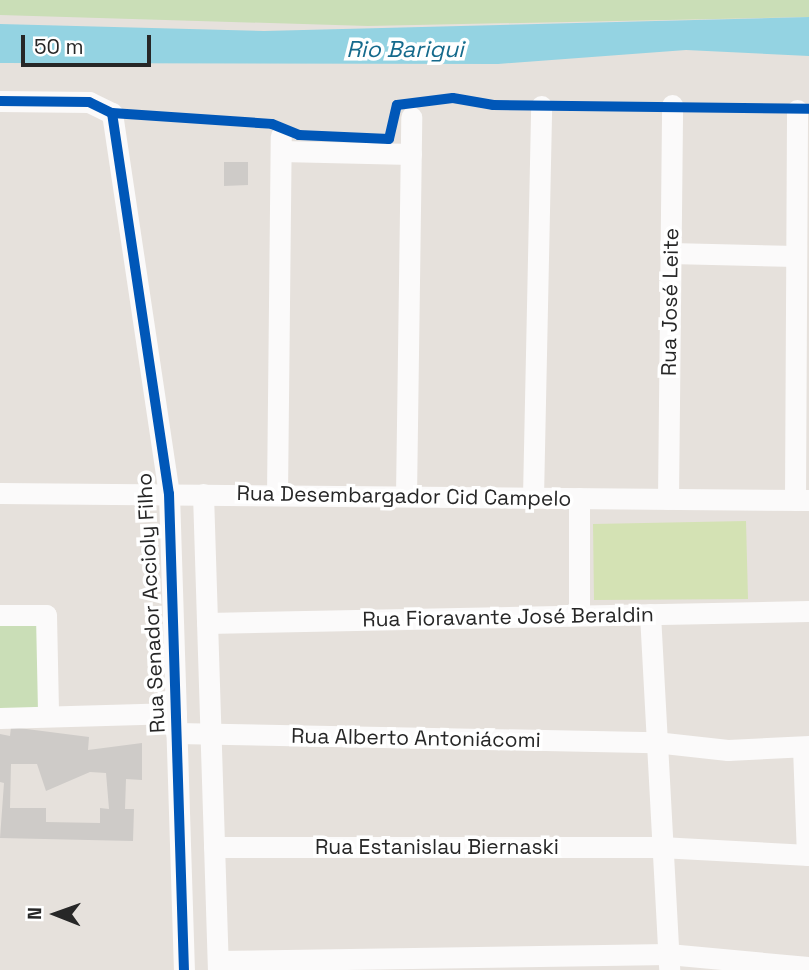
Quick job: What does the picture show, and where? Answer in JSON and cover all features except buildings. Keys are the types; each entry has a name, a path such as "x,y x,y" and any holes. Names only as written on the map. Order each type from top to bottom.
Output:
{"street":[{"name":"Rua Senador Accioly Filho","path":"0,101 89,102 112,113 169,494 184,970"},
{"name":"Rua José Leite","path":"668,499 672,105"},
{"path":"533,497 541,106"},
{"path":"797,110 796,256 802,500"},
{"path":"406,496 411,117"},
{"path":"277,495 281,143 411,154"},
{"path":"670,253 796,256"},
{"name":"Rua Desembargador Cid Campelo","path":"0,493 802,500"},
{"path":"203,494 218,966 668,962 809,967"},
{"path":"579,498 579,615"},
{"name":"Rua Fioravante José Beraldin","path":"207,623 809,611"},
{"path":"650,614 668,962"},
{"path":"0,615 46,615 47,708"},
{"name":"Rua Alberto Antoniácomi","path":"0,718 176,723 210,734 655,742 728,750 806,746"},
{"path":"806,746 808,855"},
{"name":"Rua Estanislau Biernaski","path":"214,847 660,847 808,855"}],"green space":[{"path":"0,0 809,0 809,17 368,26 0,15"},
{"path":"746,521 748,599 594,600 593,524"},
{"path":"0,623 38,623 39,712 0,713"}],"water":[{"name":"Rio Barigui","path":"809,17 809,56 686,50 498,64 0,63 0,24 264,31"}],"cycle path":[{"path":"0,101 89,102 112,113 272,124 299,135 389,139 397,105 453,98 493,105 809,109"},
{"path":"112,113 169,494 184,970"}]}
